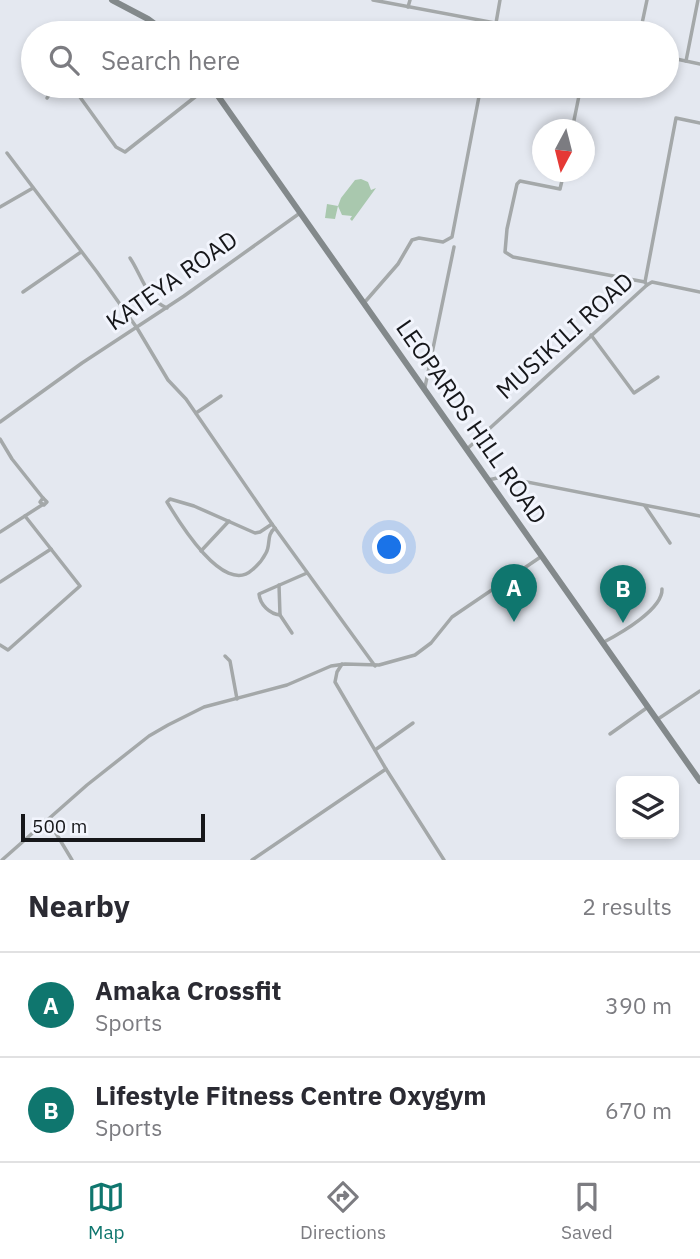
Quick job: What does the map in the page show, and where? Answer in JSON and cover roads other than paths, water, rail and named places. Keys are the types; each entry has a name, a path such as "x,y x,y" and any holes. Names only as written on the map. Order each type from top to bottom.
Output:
{"main road":[{"path":"112,0 151,21"},
{"name":"LEOPARDS HILL ROAD","path":"219,98 700,781"}],"street":[{"path":"373,0 484,21"},
{"path":"408,7 410,0"},
{"path":"495,21 500,0"},
{"path":"643,21 647,0"},
{"path":"685,61 698,0"},
{"path":"679,60 700,64"},
{"path":"81,98 116,147 126,152 195,98"},
{"path":"364,303 398,264 412,240 419,238 443,242 452,237 479,98"},
{"path":"574,119 579,98"},
{"path":"562,182 560,189 520,181 517,184 505,252 513,257 646,283 676,118 700,123"},
{"path":"7,153 137,328 168,380 183,395 273,526 375,666"},
{"path":"0,207 33,188"},
{"name":"KATEYA ROAD","path":"0,422 300,213"},
{"path":"424,389 454,247"},
{"path":"23,292 81,252"},
{"path":"130,258 150,293 159,305 167,308"},
{"name":"MUSIKILI ROAD","path":"467,449 646,283 700,292"},
{"path":"591,335 635,393 658,377"},
{"path":"196,413 221,396"},
{"path":"0,442 42,501 0,532"},
{"path":"488,480 502,477 700,516"},
{"path":"168,499 194,506 255,533 273,526 265,555 252,571 245,575 224,573 201,551 167,502 168,499"},
{"path":"645,506 670,542"},
{"path":"0,645 8,650 80,586 25,516"},
{"path":"201,551 229,521"},
{"path":"0,582 51,549"},
{"path":"2,860 87,785 149,736 204,707 287,685 328,667 342,664 375,666 420,653 452,617 542,556"},
{"path":"280,615 266,608 259,596 308,573"},
{"path":"279,585 280,615 292,633"},
{"path":"603,643 640,619 661,599 662,589"},
{"path":"225,656 230,660 237,699"},
{"path":"342,664 335,682 444,860"},
{"path":"657,720 700,691"},
{"path":"610,734 648,707"},
{"path":"375,750 413,723"},
{"path":"252,860 386,769"},
{"path":"48,820 72,860"}],"place":[{"name":"Amaka Crossfit","path":"514,622"},
{"name":"Lifestyle Fitness Centre Oxygym","path":"623,623"}]}
